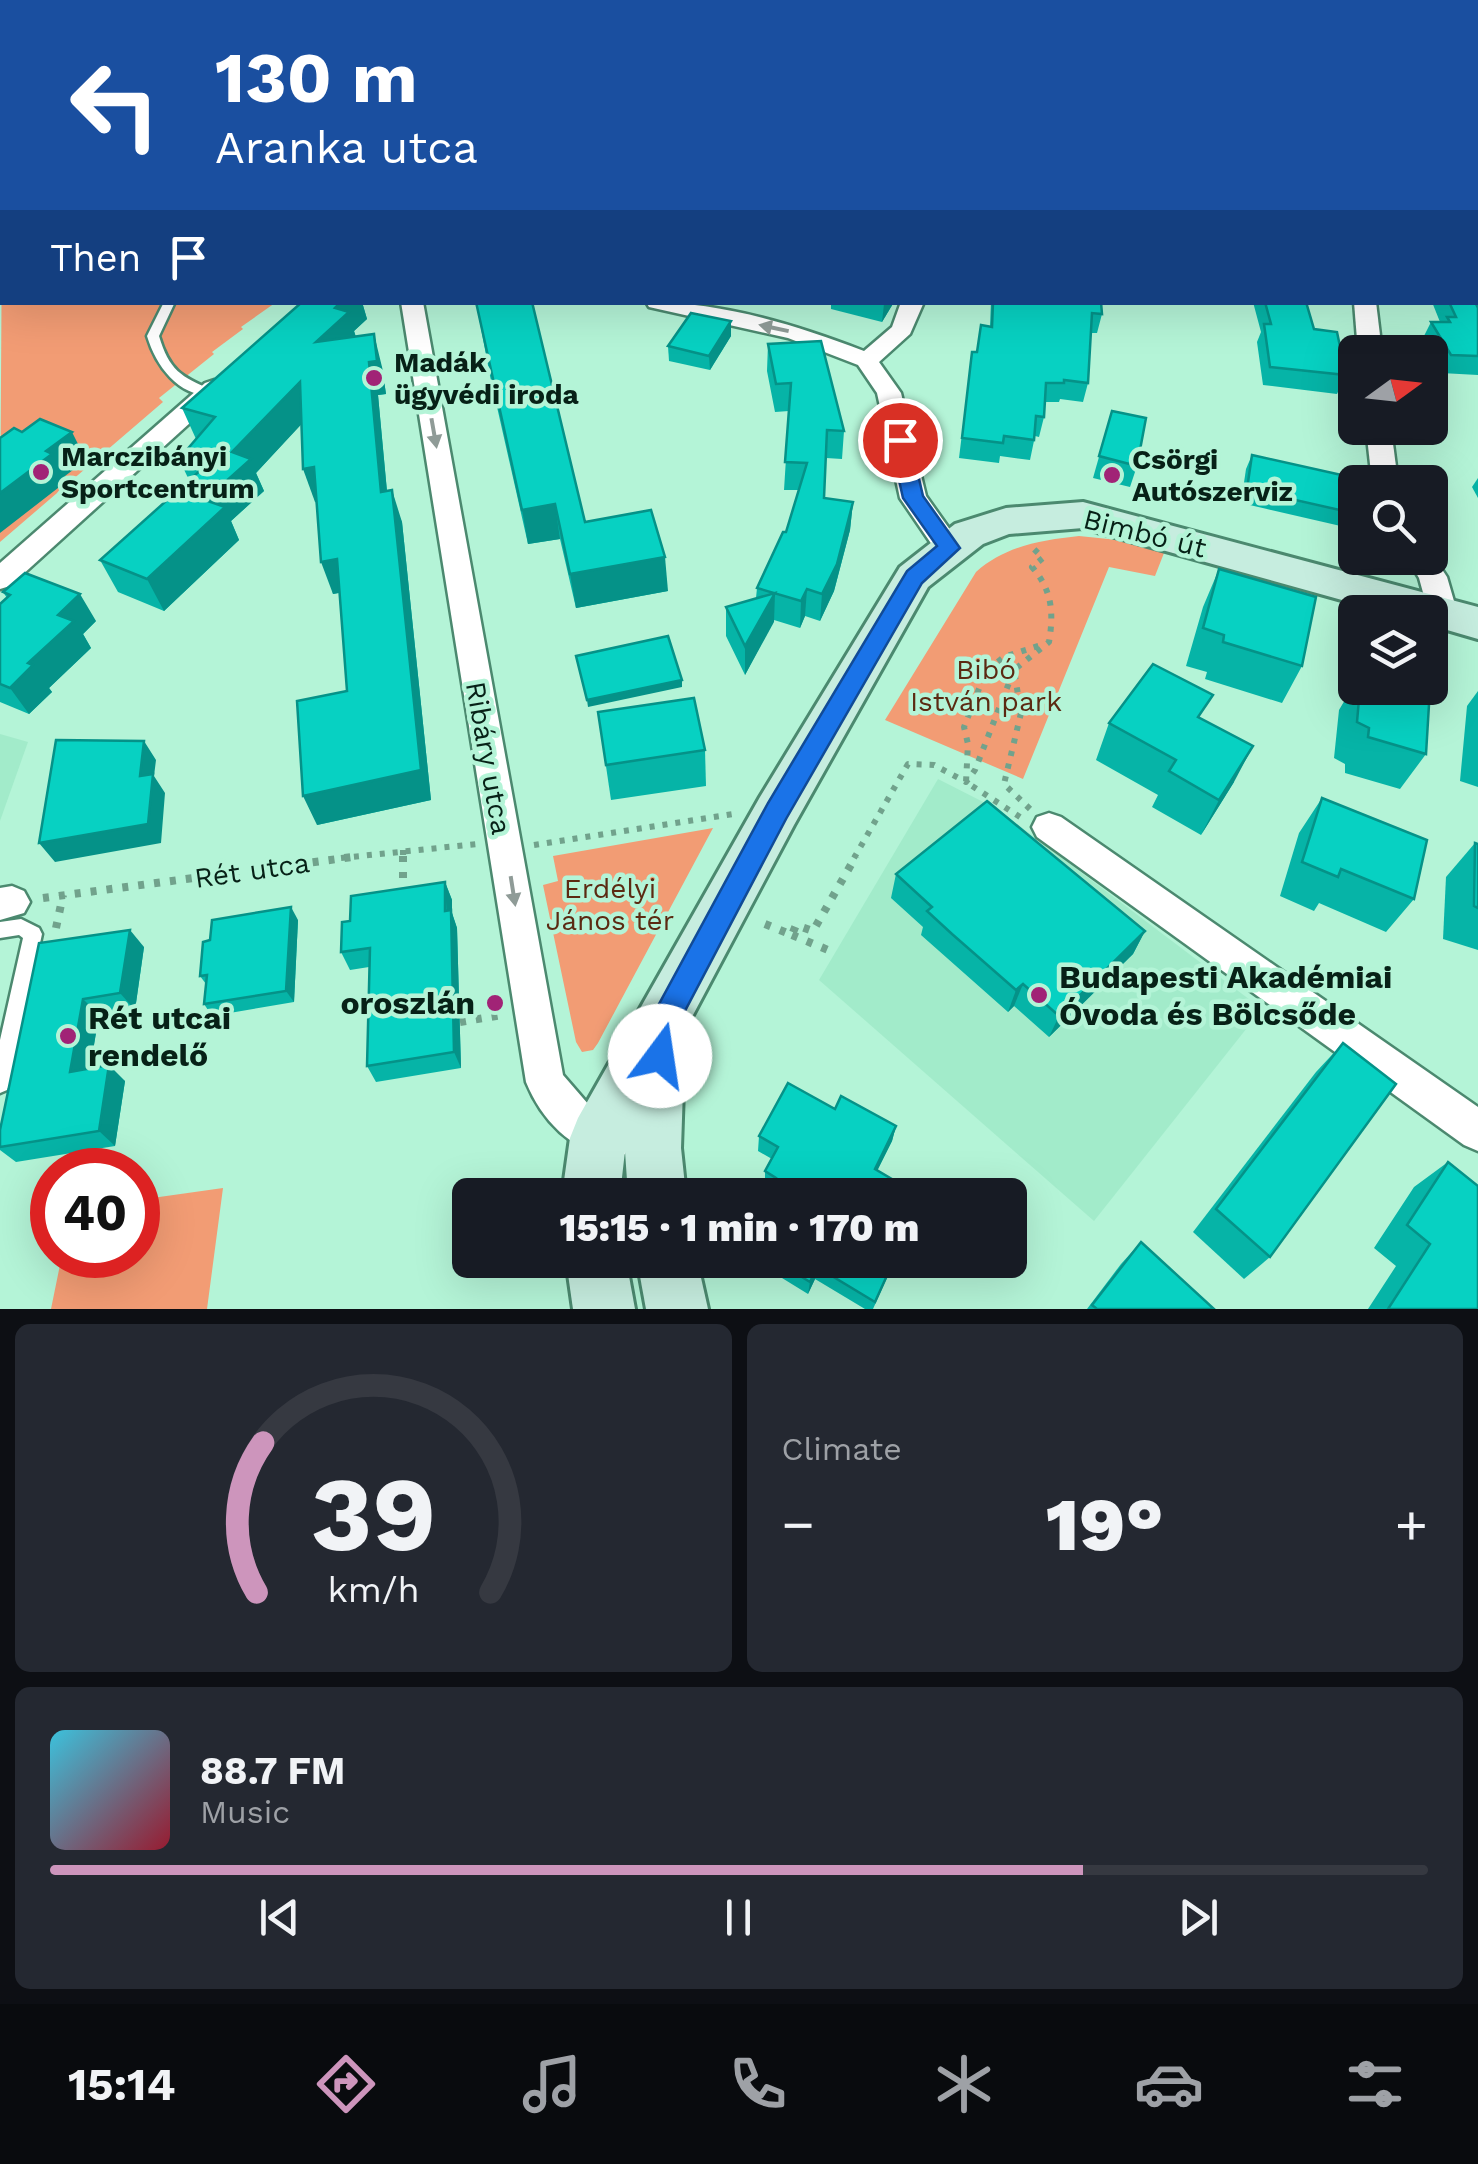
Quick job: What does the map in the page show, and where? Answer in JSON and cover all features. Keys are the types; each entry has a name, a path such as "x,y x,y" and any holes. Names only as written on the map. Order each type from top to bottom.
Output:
{"street":[{"name":"Ribáry utca","path":"413,305 545,1082 569,1117 598,1138"},
{"path":"671,305 794,333 866,360 889,393 913,498 949,548"},
{"path":"866,360 899,337 908,324 912,305"},
{"path":"1366,305 1369,335"},
{"path":"0,580 237,368"},
{"name":"Bimbó út","path":"592,1178 598,1138 777,811 914,577 969,534 1006,521 1083,515 1460,619"},
{"path":"1432,575 1460,619"},
{"path":"1050,826 1478,1131"},
{"name":"Bimbó út","path":"655,1172 662,1026"},
{"path":"598,1138 655,1172"},
{"path":"599,1278 604,1309"},
{"path":"671,1278 677,1309"}],"lane":[{"path":"168,305 153,336 161,366 181,382 208,393"},
{"path":"0,1083 33,934 4,912"}],"path":[{"path":"966,782 976,770 1014,670 1049,642 1055,610 1046,582"},
{"path":"966,782 968,744 964,727 986,672 1004,657 1049,642"},
{"path":"1004,784 1022,722 1023,693 1014,670"},
{"path":"792,935 796,925 813,931 908,764 934,765 1030,824 1050,826"},
{"path":"505,845 527,847 734,814"},
{"name":"Rét utca","path":"4,912 403,850 505,845"},
{"path":"403,850 403,908"},
{"path":"765,924 828,950"},
{"path":"460,1022 508,1014"}],"shaded area":[{"path":"0,734 28,742 0,821"},
{"name":"Budapesti Akadémiai Óvoda és Bölcsőde","path":"938,779 997,809 1262,1009 1094,1221 819,980"}],"green space":[{"path":"1,305 272,305 159,398 163,402 0,542"},
{"name":"Bibó István park","path":"1079,536 1118,540 1164,553 1155,576 1109,567 1023,779 885,720 976,572 1012,550"},
{"name":"Erdélyi János tér","path":"713,828 598,1043 593,1050 582,1052 576,1042 543,885 558,881 553,856"},
{"path":"223,1188 207,1309 51,1309 57,1278 160,1278 160,1197"}],"building":[{"path":"299,305 338,305 335,308 349,312 316,342 374,334 377,361 369,362 381,492 392,490 421,770 303,796 297,701 347,691 337,559 321,562 314,467 303,469 300,382 232,452 251,459 205,500 225,507 147,579 100,560 203,468 179,459 215,417 182,408"},
{"path":"477,305 533,305 585,522 651,510 665,557 570,574 555,504 522,510"},
{"path":"993,305 1101,305 1102,314 1092,313 1088,383 1046,383 1044,417 1036,416 1034,440 1004,436 1003,443 962,438 972,352 977,352 981,325 992,327"},
{"path":"1266,305 1307,305 1314,329 1337,332 1338,374 1270,367 1264,324 1271,324"},
{"path":"1450,305 1476,305 1478,356 1451,355 1448,335 1439,335 1431,322 1450,322 1447,317 1456,317"},
{"path":"691,313 731,321 709,356 668,346"},
{"path":"821,341 844,431 827,430 824,498 853,502 837,564 822,594 807,589 801,601 757,588 786,532 807,463 785,462 791,383 776,384 768,344"},
{"path":"1112,411 1146,418 1137,466 1099,456"},
{"path":"40,419 72,432 46,451 52,454 0,493 0,438 14,428 22,432"},
{"path":"1252,455 1338,474 1338,510 1247,489"},
{"path":"1219,569 1316,597 1302,666 1223,642 1224,635 1203,628"},
{"path":"25,573 80,594 58,615 74,621 28,663 33,665 10,688 0,684 0,604 10,595 3,592"},
{"path":"775,593 745,646 726,607"},
{"path":"668,636 682,680 587,700 576,656"},
{"path":"1153,664 1213,695 1198,717 1253,746 1219,800 1169,771 1176,760 1109,723"},
{"path":"694,698 705,750 606,765 598,712"},
{"path":"1358,705 1429,705 1426,754 1368,737 1369,728 1357,722"},
{"path":"56,740 144,741 140,776 153,774 148,824 39,843"},
{"path":"1322,798 1427,840 1414,899 1341,869 1338,877 1302,862"},
{"path":"987,801 1145,931 1059,1016 1023,984 1016,990 927,911 932,907 896,874"},
{"path":"1475,843 1478,844 1478,908 1474,906"},
{"path":"445,882 445,911 451,910 454,1052 367,1066 370,948 341,952 342,922 350,921 351,896"},
{"path":"291,907 286,991 204,1004 207,975 200,976 203,942 210,940 212,920"},
{"name":"Rét utcai rendelő","path":"130,930 120,993 83,999 70,1072 109,1065 99,1131 0,1147 0,1130 39,943"},
{"path":"1343,1043 1396,1084 1270,1257 1216,1209"},
{"path":"788,1083 835,1109 841,1096 896,1126 875,1169 890,1178 776,1178 765,1171 778,1147 759,1136"},
{"path":"1448,1162 1478,1186 1478,1309 1388,1309 1430,1244 1407,1225"},
{"path":"1141,1242 1214,1309 1097,1309 1092,1305"},
{"path":"835,1278 886,1278 875,1302"}],"place":[{"name":"Madák ügyvédi iroda","path":"374,378"},
{"name":"Marczibányi Sportcentrum","path":"41,472"},
{"name":"Csörgi Autószerviz","path":"1112,475"},
{"name":"Budapesti Akadémiai Óvoda és Bölcsőde","path":"1039,995"},
{"name":"oroszlán","path":"495,1003"},
{"name":"Rét utcai rendelő","path":"68,1036"}],"route":[{"path":"660,1056 662,1026 777,811 914,577 949,548 913,498 900,440"}]}
